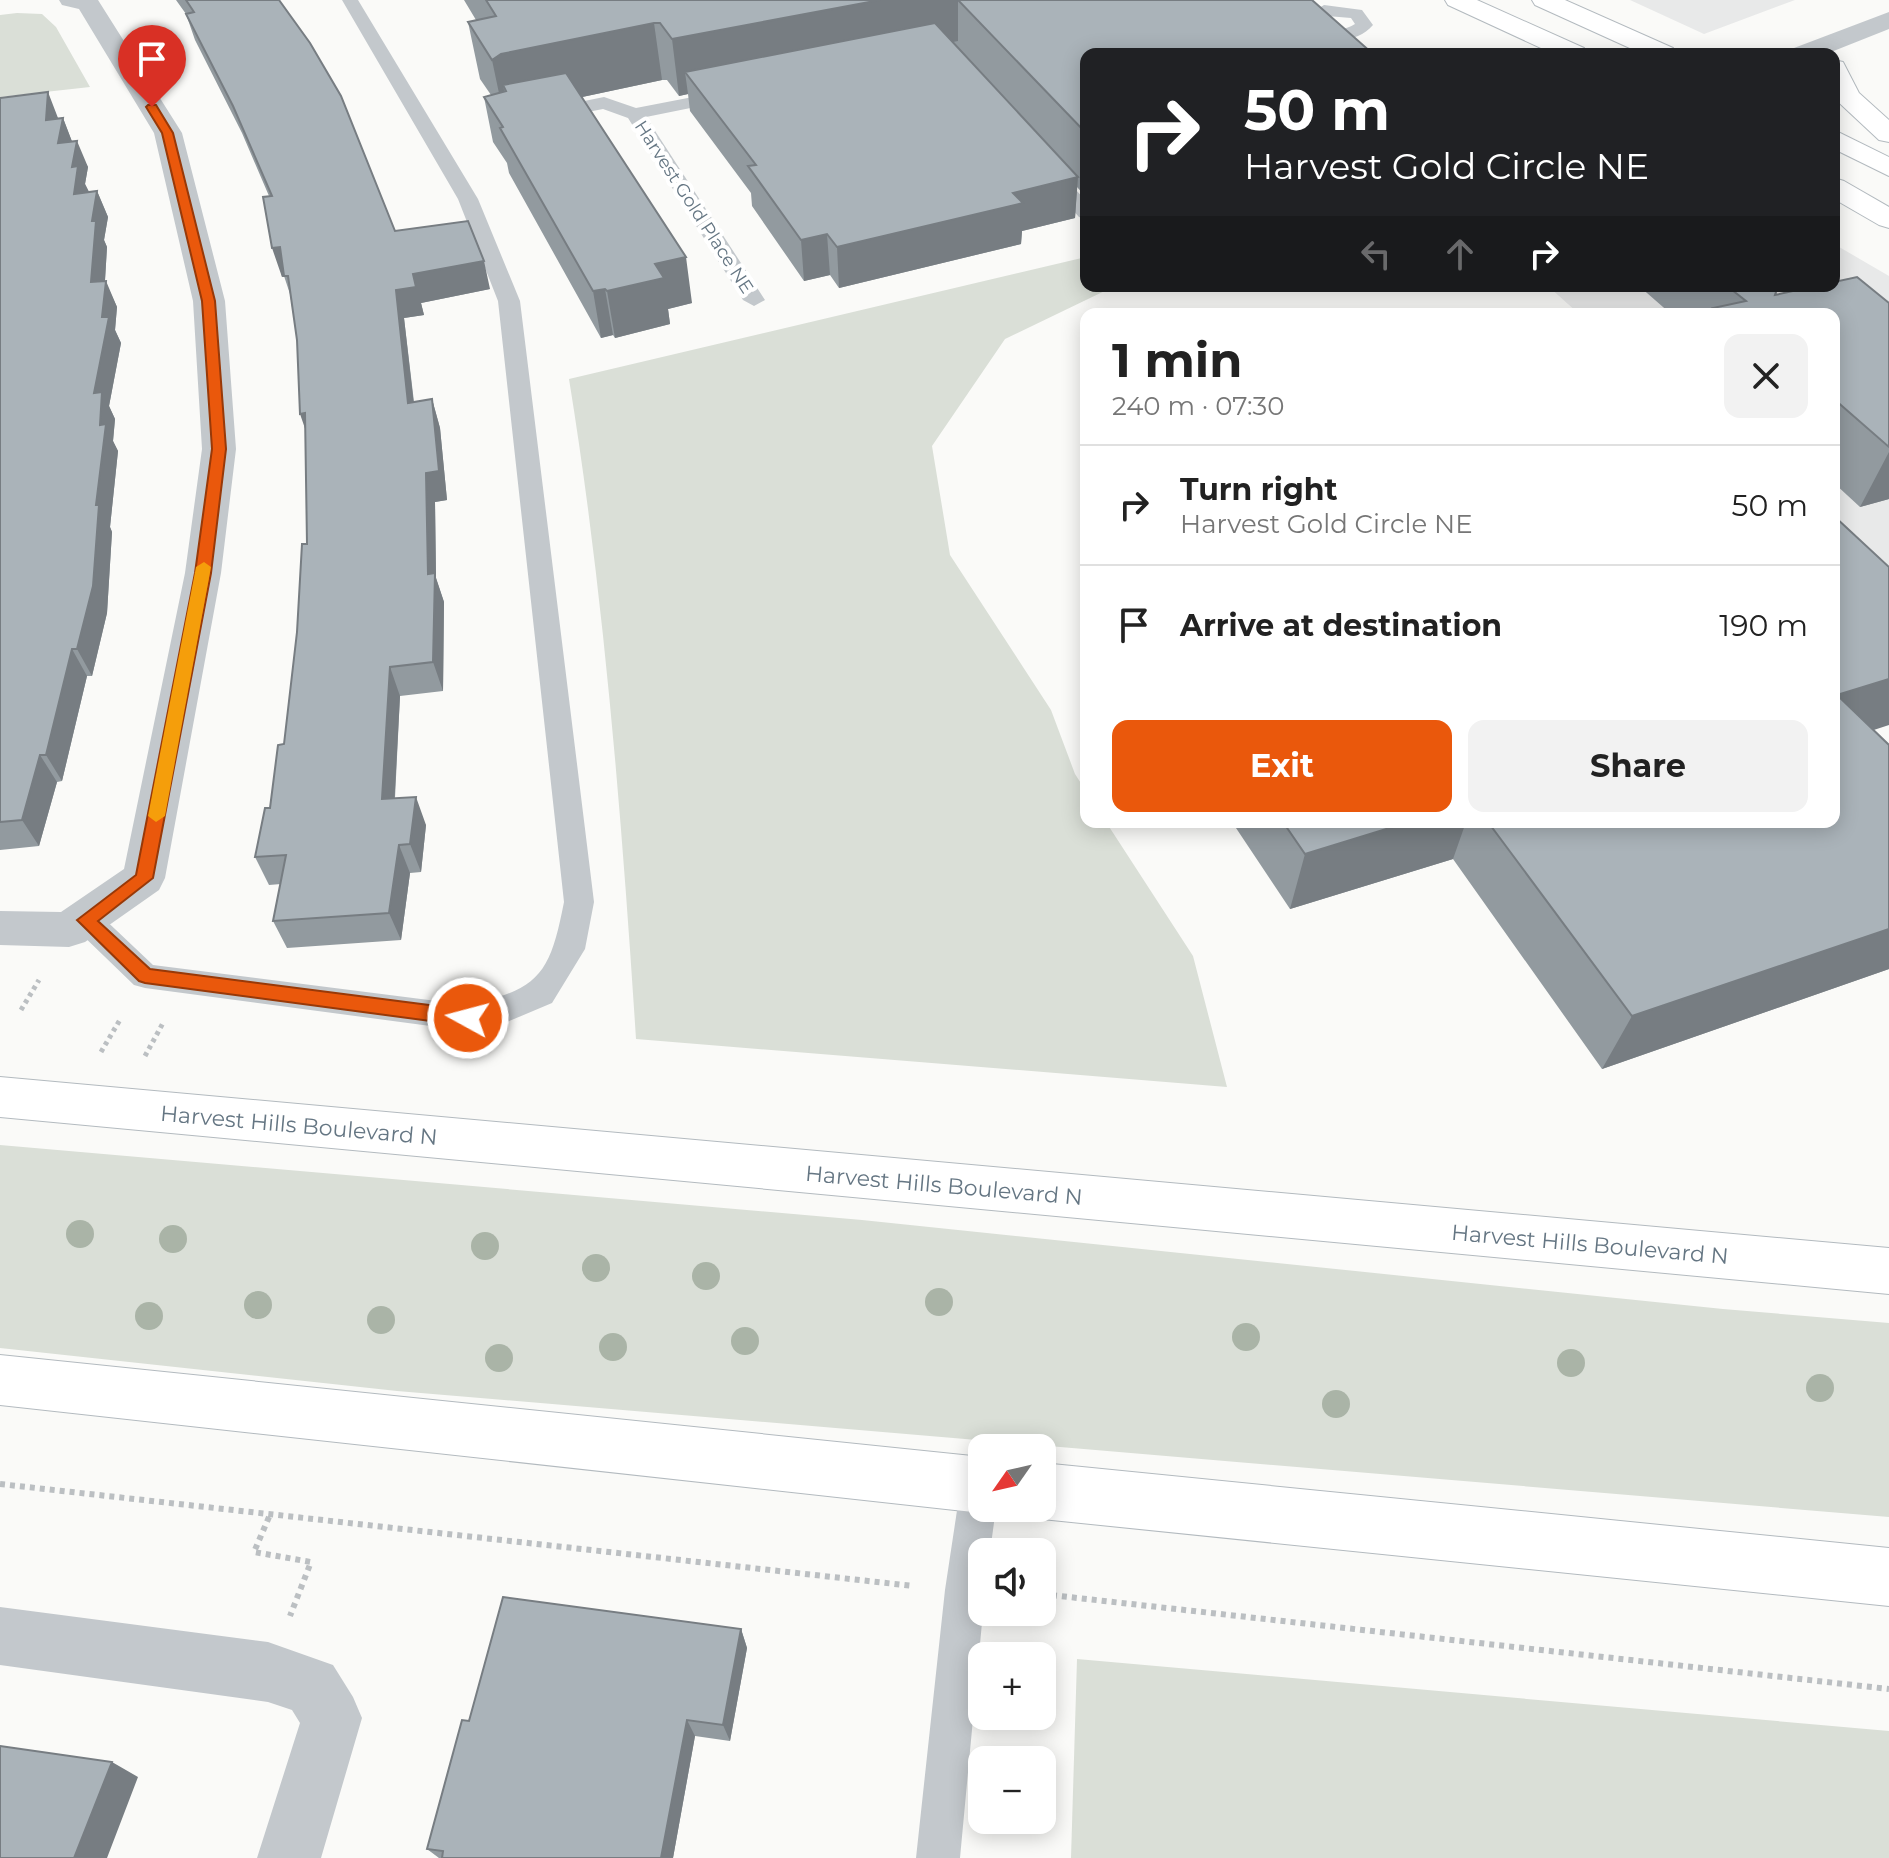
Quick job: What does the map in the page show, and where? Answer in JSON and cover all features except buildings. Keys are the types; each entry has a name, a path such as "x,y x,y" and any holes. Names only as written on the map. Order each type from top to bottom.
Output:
{"main road":[{"path":"1443,0 1522,48"},
{"path":"1457,0 1562,48"},
{"path":"1544,0 1651,48"},
{"path":"1840,85 1847,97 1889,134"},
{"path":"1840,141 1889,168"},
{"path":"1840,190 1889,219"},
{"name":"Harvest Hills Boulevard N","path":"0,1097 1889,1271"},
{"path":"0,1380 968,1483"},
{"path":"1056,1492 1889,1577"}],"street":[{"path":"0,928 69,930 144,878 203,573 219,449 209,301 168,133 88,3 71,0"},
{"path":"1836,48 1889,20"},
{"path":"0,1636 268,1672 312,1686 332,1718 289,1858"}],"lane":[{"path":"86,920 145,976 468,1018 507,1009 541,994 570,949 579,902 509,301 468,199 350,0"},
{"path":"1320,5 1361,17 1364,21 1362,29 1354,38"},
{"name":"Harvest Gold Place NE","path":"528,118 604,103 635,114 742,92"},
{"name":"Harvest Gold Place NE","path":"635,114 754,300"},
{"path":"1034,155 1080,206"},
{"path":"938,1858 965,1590 975,1522"}],"path":[{"path":"95,1063 121,1018"},
{"path":"138,1068 163,1022"},
{"path":"0,1484 269,1517 854,1581 965,1590"},
{"path":"268,1672 311,1562 254,1552 269,1517"},
{"path":"1056,1596 1889,1689"}],"shaded area":[{"path":"1630,0 1795,0 1704,34"},
{"path":"42,14 56,27 90,87 0,97 0,15"},
{"path":"1840,247 1889,276 1889,602 1840,557 1840,308 1572,308 1555,292 1840,292"},
{"path":"1080,258 1080,292 1103,292 1005,339 932,446 950,555 1051,710 1080,782 1080,828 1110,828 1193,956 1227,1087 636,1039 610,708 592,542 569,379"},
{"path":"0,1145 862,1220 1723,1309 1889,1323 1889,1517 1056,1447 1056,1434 968,1434 968,1439 397,1391 0,1348"},
{"path":"1077,1659 1889,1731 1889,1858 1071,1858"}],"slow traffic":[{"path":"156,816 204,567"}],"route":[{"path":"152,107 168,133 209,301 219,449 203,573 144,878 86,920 145,976 468,1018"}]}
